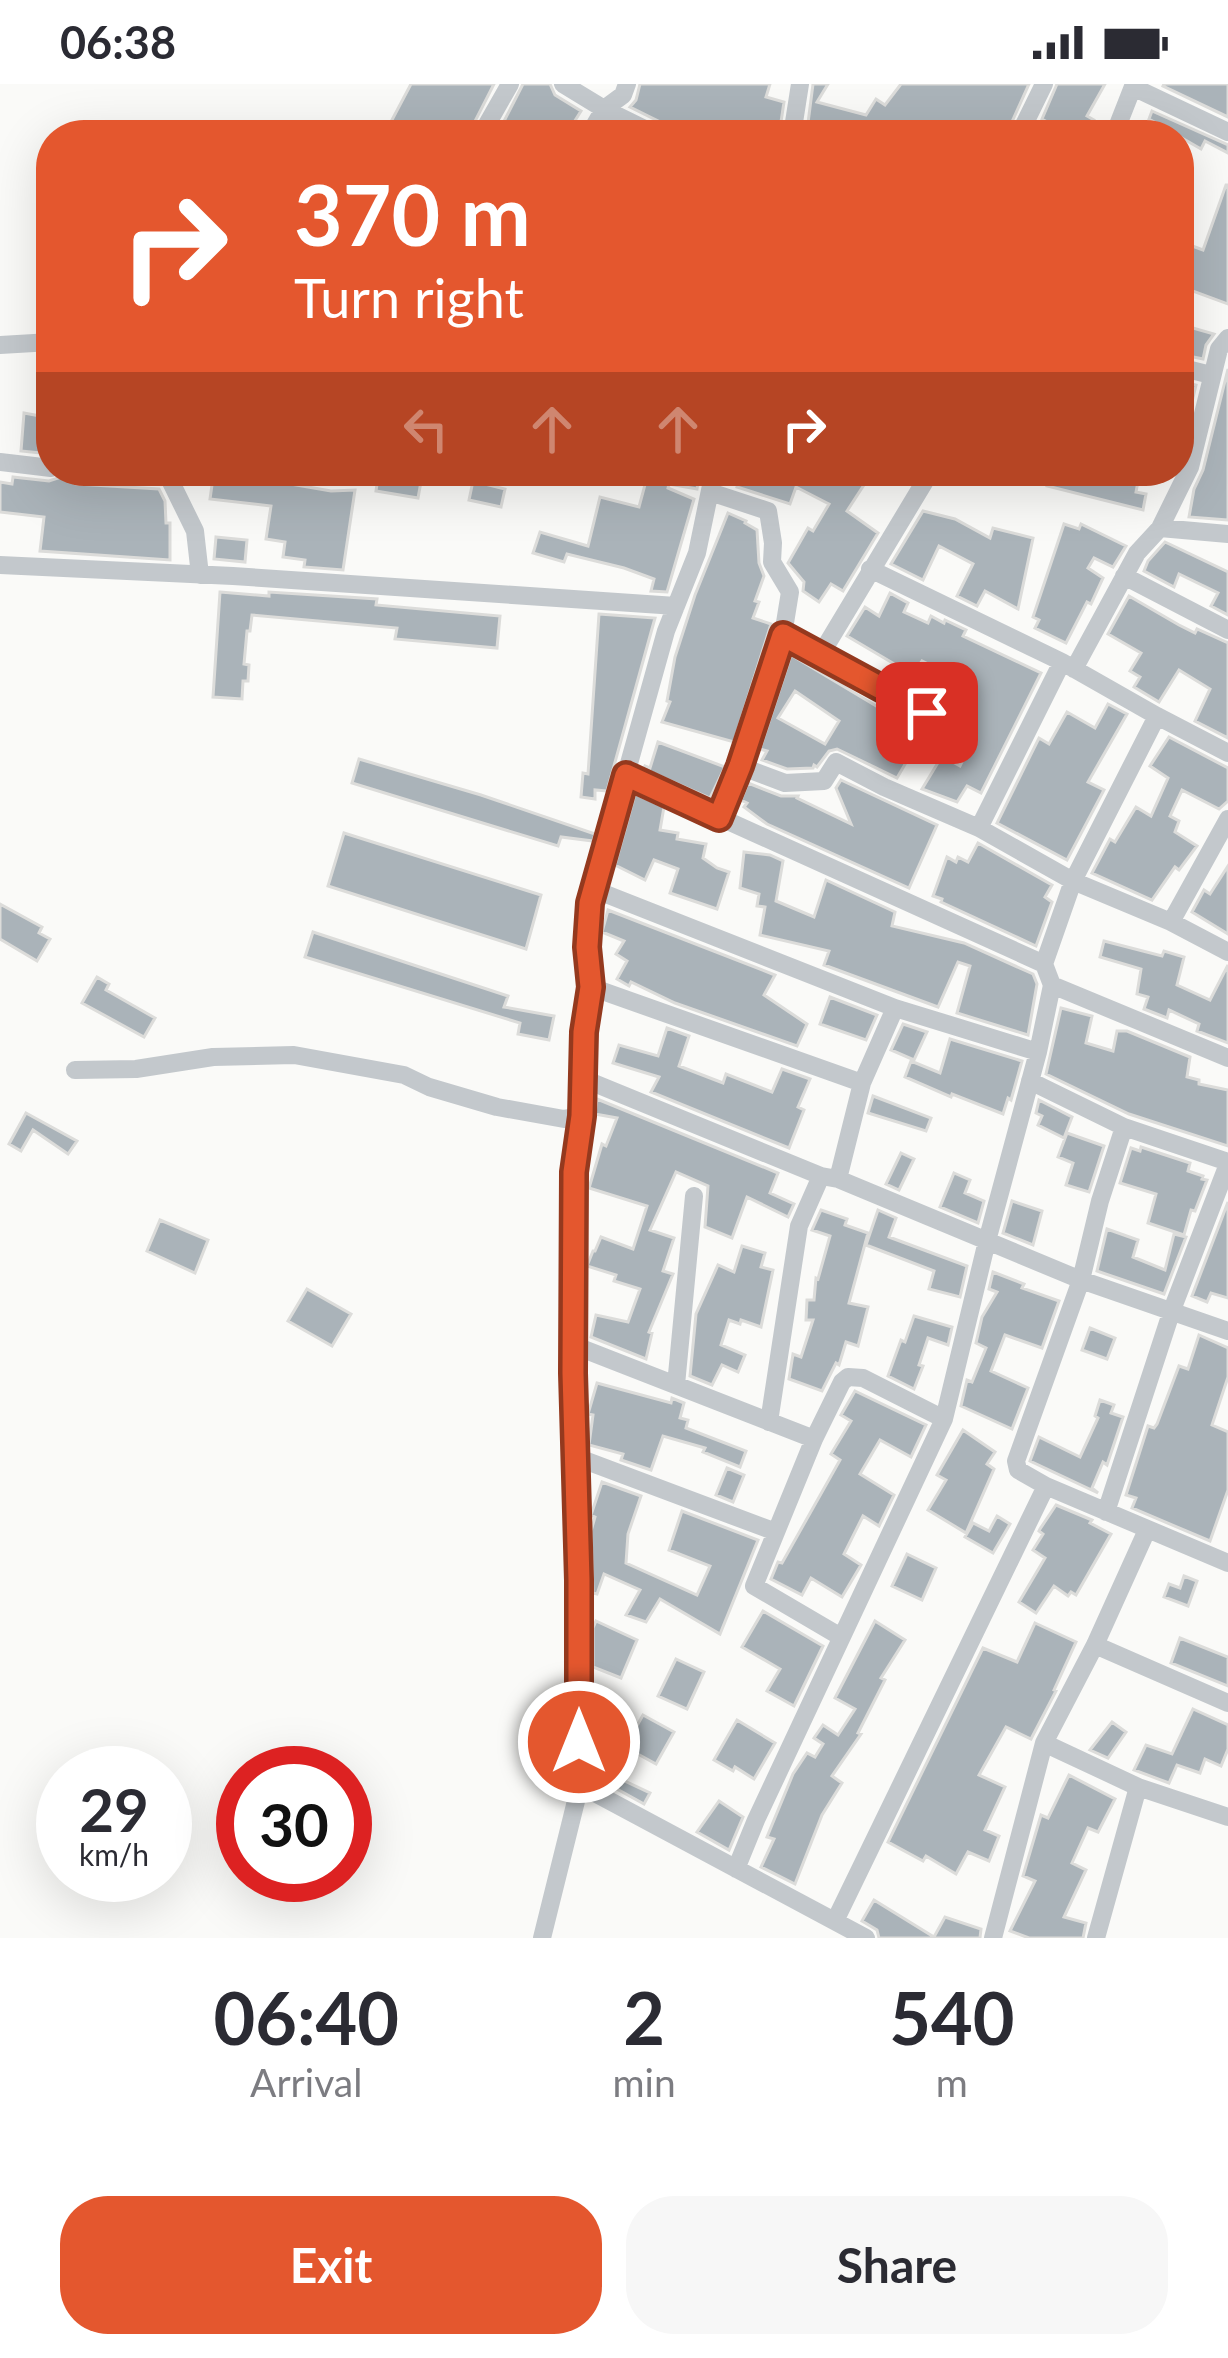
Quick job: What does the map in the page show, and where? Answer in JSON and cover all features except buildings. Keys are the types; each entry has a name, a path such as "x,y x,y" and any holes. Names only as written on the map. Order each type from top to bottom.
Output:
{"street":[{"path":"490,120 510,84"},
{"path":"563,84 625,120"},
{"path":"598,120 623,95 627,84"},
{"path":"794,120 800,84"},
{"path":"1026,120 1044,84"},
{"path":"1120,120 1134,86 1228,132"},
{"path":"1194,432 1219,349 1228,338"},
{"path":"0,345 36,343"},
{"path":"1194,371 1211,375"},
{"path":"0,462 36,466"},
{"path":"173,486 195,532 200,575"},
{"path":"542,1938 580,1785 574,1172 591,987 587,947 593,889 666,631 697,553 711,486"},
{"path":"820,654 922,486"},
{"path":"979,828 1068,665 1137,553 1160,528 1176,486"},
{"path":"710,492 768,511 772,562 790,592 783,635 719,818"},
{"path":"1160,528 1228,534"},
{"path":"0,565 676,606"},
{"path":"870,568 1068,665 1228,753"},
{"path":"1124,576 1228,630"},
{"path":"783,635 962,732"},
{"path":"736,1869 944,1419 1038,1052 1052,986 1044,964 1073,881 1157,716"},
{"path":"740,766 784,783 824,781 836,762 979,828 1073,881 1228,952"},
{"path":"626,775 1044,964"},
{"path":"1171,922 1228,819"},
{"path":"593,889 895,1008 1038,1052"},
{"path":"1052,986 1228,1058"},
{"path":"591,987 862,1083"},
{"path":"769,1422 799,1226 830,1177 862,1083 895,1008"},
{"path":"75,1070 294,1055 404,1075 428,1087 497,1106 564,1119 582,1116"},
{"path":"584,1079 1081,1280 1228,1331"},
{"path":"1030,1081 1124,1127 1228,1163 1172,1310 1106,1512"},
{"path":"1124,1127 1081,1280 1016,1461 1018,1470 1228,1563"},
{"path":"676,1385 694,1196"},
{"path":"574,1345 814,1439"},
{"path":"841,1637 754,1586 814,1439 848,1377 863,1378 944,1419"},
{"path":"576,1457 776,1532"},
{"path":"835,1922 1046,1486"},
{"path":"993,1938 1044,1743 1147,1530"},
{"path":"1095,1645 1228,1702"},
{"path":"1044,1743 1138,1787 1228,1817"},
{"path":"580,1785 866,1938"},
{"path":"1096,1938 1138,1787"}],"route":[{"path":"579,1742 574,1172 591,987 590,903 626,775 719,818 783,635 927,713"}]}
